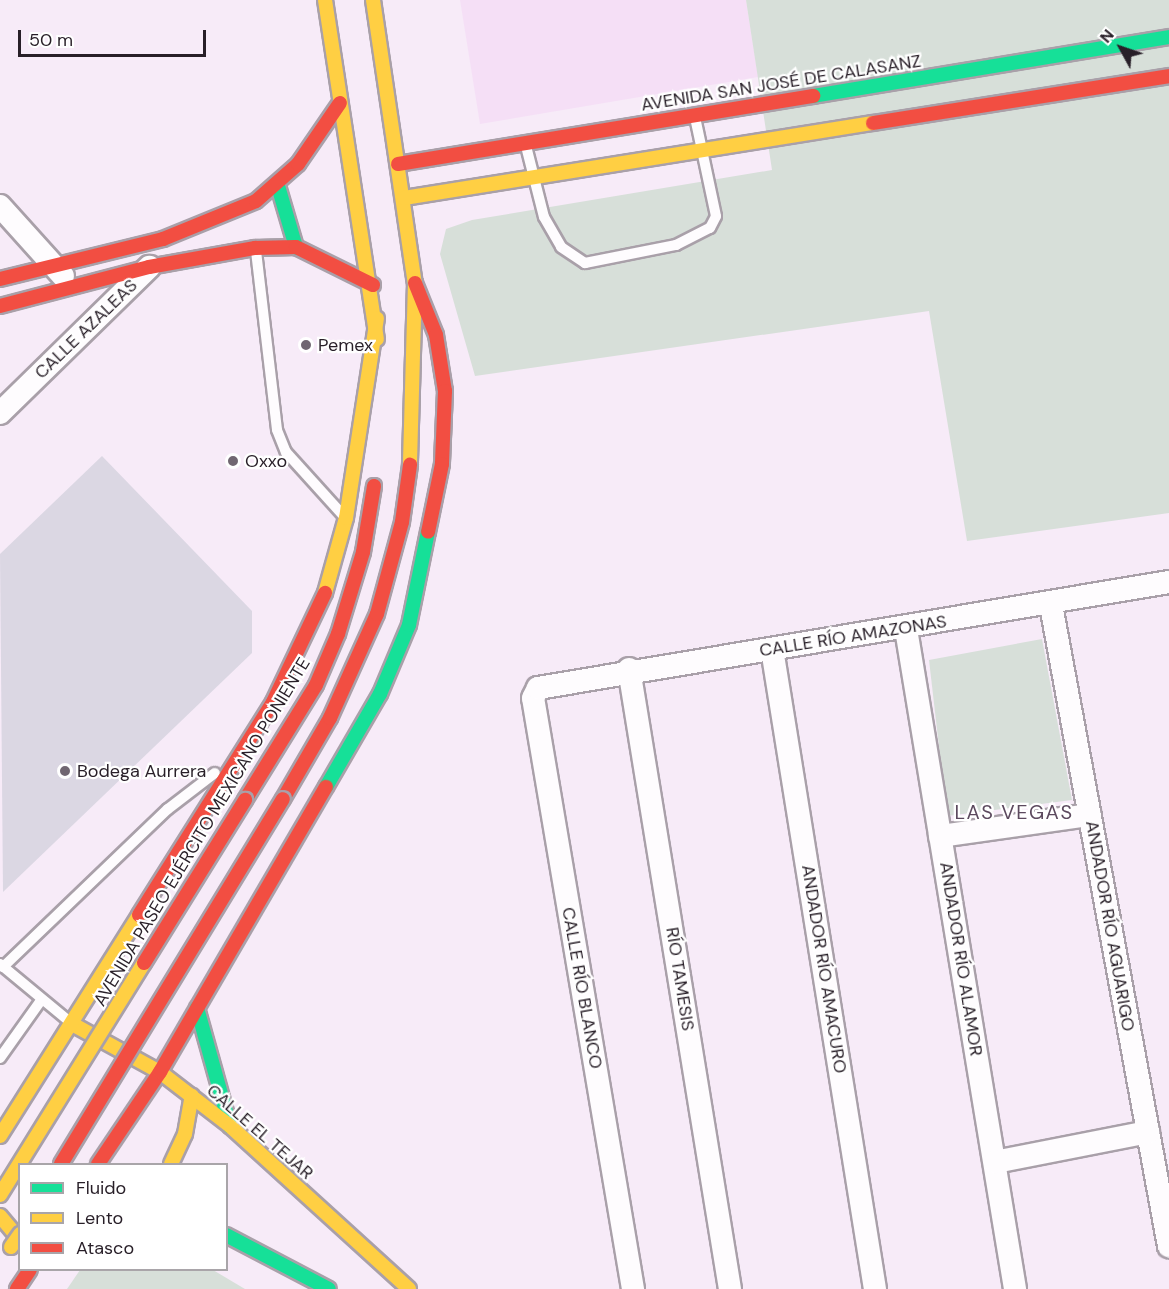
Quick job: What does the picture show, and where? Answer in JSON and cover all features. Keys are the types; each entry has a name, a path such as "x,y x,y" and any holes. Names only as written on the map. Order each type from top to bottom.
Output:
{"main road":[{"path":"325,0 340,103 373,285 377,318 379,421"},
{"path":"62,1163 330,718 377,614 402,522 415,429 415,284 373,0"},
{"name":"AVENIDA SAN JOSÉ DE CALASANZ","path":"398,164 1169,37"},
{"path":"404,198 1169,76"},
{"path":"0,279 163,239 256,201 278,186 340,103"},
{"path":"278,186 296,248"},
{"path":"0,306 149,267 255,248 296,248 373,285"},
{"path":"27,1094 104,1162 160,1072 203,994 380,694 409,625 442,464 445,391 436,335 415,284"},
{"path":"0,1136 238,758 303,643 330,582 346,518 377,318"},
{"name":"AVENIDA PASEO EJÉRCITO MEXICANO PONIENTE","path":"20,1163 316,685 363,552 377,466"},
{"path":"116,950 124,978 145,998 175,1002 203,994"},
{"path":"197,1008 230,1126"},
{"name":"CALLE EL TEJAR","path":"72,1023 160,1072 192,1096 230,1126 409,1289"},
{"path":"171,1163 185,1134 192,1096"},
{"name":"AVENIDA PASEO EJÉRCITO MEXICANO PONIENTE","path":"0,1196 18,1167"},
{"path":"0,1216 18,1238"},
{"path":"228,1236 329,1289"},
{"path":"0,1266 18,1237"},
{"path":"18,1287 20,1271"},
{"path":"18,1287 29,1271"}],"street":[{"path":"0,206 54,264 71,286"},
{"name":"CALLE AZALEAS","path":"0,413 149,267 163,239"},
{"name":"CALLE RÍO AMAZONAS","path":"538,688 629,669 906,629 1051,605 1169,582"},
{"name":"ANDADOR RÍO AGUARIGO","path":"1051,605 1169,1246"},
{"name":"ANDADOR RÍO ALAMOR","path":"906,629 1015,1289"},
{"name":"ANDADOR RÍO AMACURO","path":"772,649 875,1289"},
{"name":"RÍO TAMESIS","path":"629,669 730,1289"},
{"name":"CALLE RÍO BLANCO","path":"538,688 533,698 633,1289"},
{"path":"940,836 1090,815"},
{"path":"995,1162 1148,1132"}],"lane":[{"path":"525,143 530,178 561,247 585,262 676,245 710,228 716,216 704,150 694,115"},
{"path":"255,248 277,430 291,459 346,518"},
{"path":"72,1023 2,966 168,809 238,758"},
{"path":"0,1058 42,999"}],"shaded area":[{"path":"460,0 746,0 758,77 480,124"},
{"path":"746,0 1169,0 1169,513 967,541 929,311 475,376 440,254 446,229 472,220 772,170"},
{"path":"1042,639 1072,800 947,816 929,660"},
{"path":"79,1271 215,1271 245,1289 67,1289"}],"building":[{"name":"Bodega Aurrera","path":"102,456 252,611 252,653 3,892 0,554"}],"traffic: fast":[{"path":"813,96 1169,37"},
{"path":"278,186 296,247"},
{"path":"326,787 380,694 409,625 428,532"},
{"path":"197,1008 230,1126"},
{"path":"228,1236 329,1289"}],"traffic: slow":[{"path":"325,0 377,339"},
{"path":"373,0 415,283 410,465"},
{"path":"404,198 873,123"},
{"path":"325,593 346,518 377,318"},
{"path":"0,1136 139,915"},
{"path":"20,1163 144,963"},
{"path":"74,1025 160,1072 230,1126 409,1289"},
{"path":"171,1163 185,1134 192,1096"},
{"path":"0,1195 18,1166"},
{"path":"0,1216 18,1238"},
{"path":"11,1247 18,1237"}],"traffic: jam":[{"path":"873,123 1169,76"},
{"path":"398,164 813,96"},
{"path":"0,279 163,239 256,201 298,164 340,103"},
{"path":"0,306 149,267 255,248 296,247 373,285"},
{"path":"415,283 436,335 445,391 442,464 428,532"},
{"path":"283,799 330,718 377,614 402,522 410,465"},
{"path":"245,800 316,685 338,634 363,552 374,486"},
{"path":"139,915 273,702 325,593"},
{"path":"99,1163 160,1072 326,787"},
{"path":"62,1163 283,799"},
{"path":"144,963 245,800"},
{"path":"17,1289 29,1271"}],"place":[{"name":"Pemex","path":"306,345"},
{"name":"Oxxo","path":"233,461"},
{"name":"Bodega Aurrera","path":"65,771"}],"district":[{"name":"LAS VEGAS","path":"1014,812"}]}
